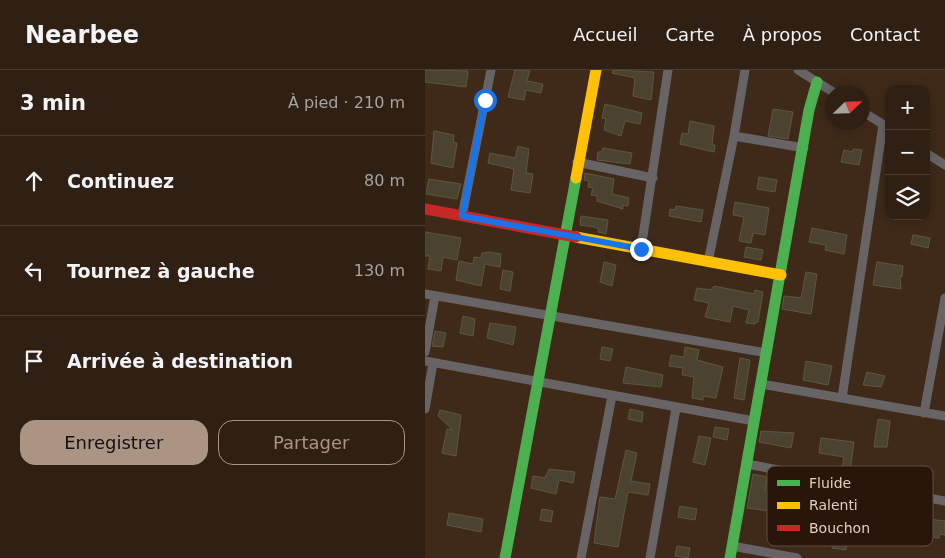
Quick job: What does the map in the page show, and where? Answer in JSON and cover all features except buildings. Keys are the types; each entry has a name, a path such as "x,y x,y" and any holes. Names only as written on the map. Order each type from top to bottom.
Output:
{"street":[{"path":"462,216 491,70"},
{"path":"505,558 577,162 596,70"},
{"path":"641,249 668,70"},
{"path":"708,262 734,136 745,70"},
{"path":"798,70 825,87"},
{"path":"729,558 804,148 809,110 817,82"},
{"path":"870,117 885,126"},
{"path":"842,398 886,130"},
{"path":"734,136 804,148"},
{"path":"930,155 945,165"},
{"path":"577,162 653,178"},
{"path":"425,209 781,276"},
{"path":"425,294 767,353"},
{"path":"425,352 435,296"},
{"path":"924,413 945,298"},
{"path":"425,409 429,362 754,421"},
{"path":"761,384 945,416"},
{"path":"581,558 612,396"},
{"path":"650,558 675,408"},
{"path":"747,464 767,468"},
{"path":"732,546 797,558"}],"traffic: fast":[{"path":"730,558 809,110 817,82"},
{"path":"505,558 576,178"}],"traffic: slow":[{"path":"576,178 596,70"},
{"path":"576,237 781,275"}],"traffic: jam":[{"path":"425,209 576,237"}],"route":[{"path":"485,100 462,216 641,249"}]}
